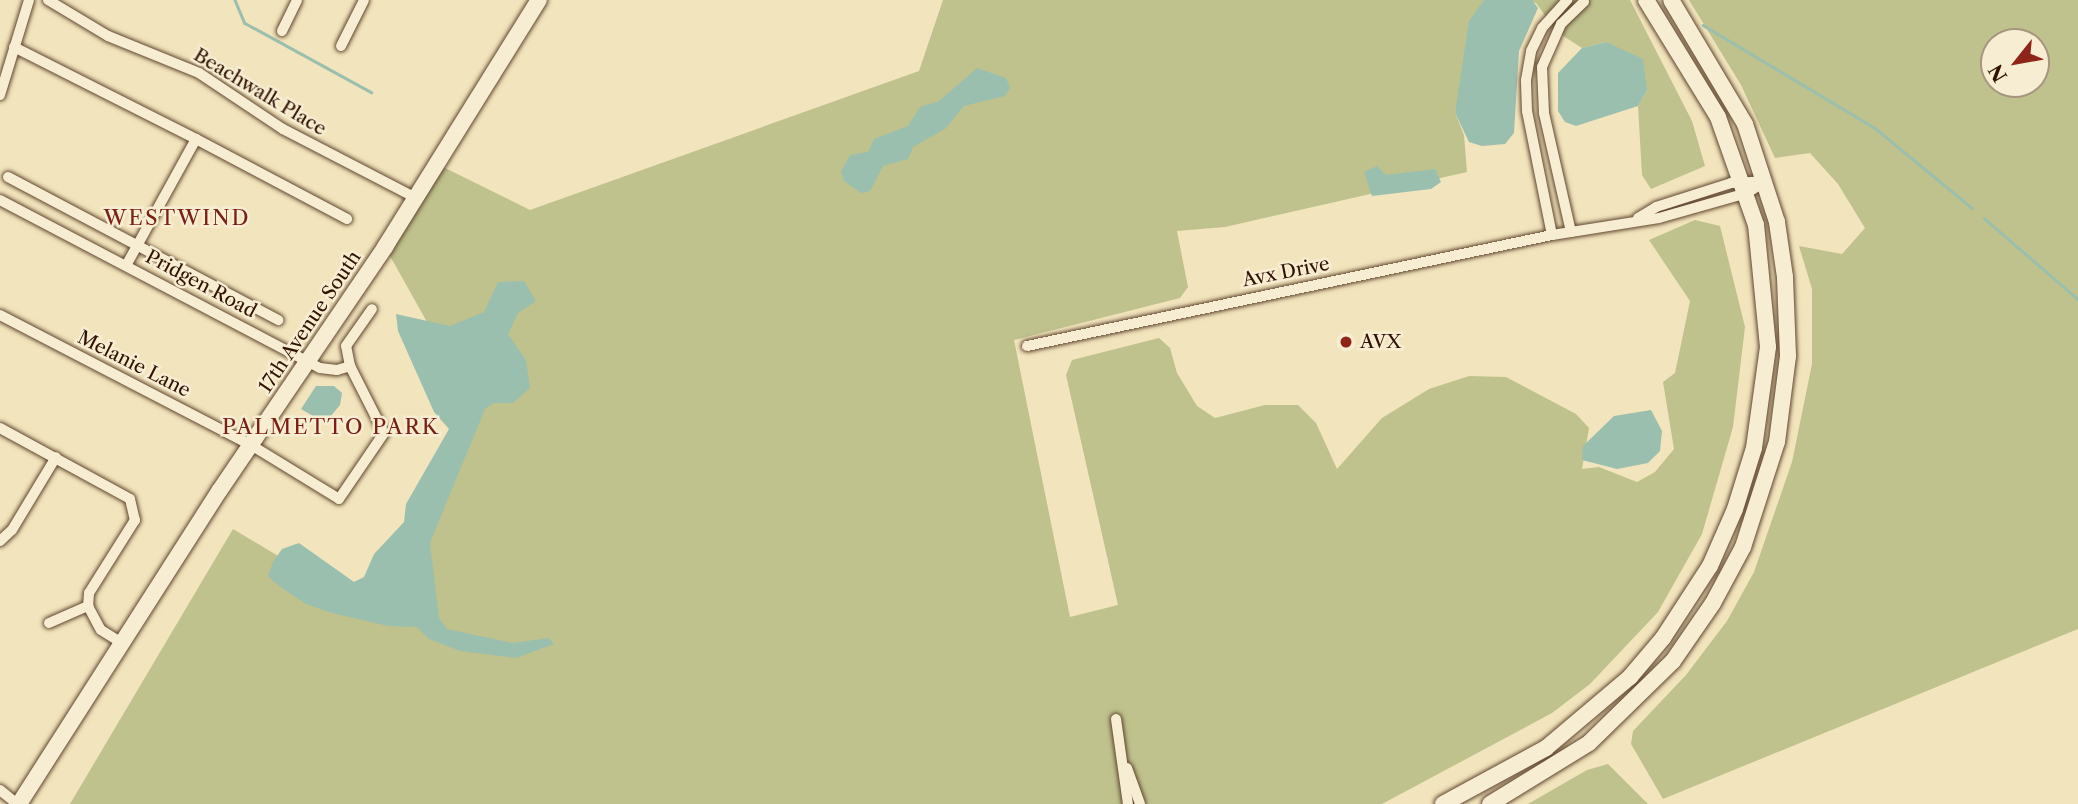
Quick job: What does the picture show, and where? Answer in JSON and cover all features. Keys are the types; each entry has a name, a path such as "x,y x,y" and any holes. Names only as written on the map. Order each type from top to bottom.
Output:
{"main road":[{"name":"17th Avenue South","path":"18,804 251,445 309,362 416,198 539,0"},
{"path":"1443,804 1539,752 1609,699 1663,638 1710,566 1745,481 1765,384 1766,297 1745,187 1702,86 1646,0"},
{"path":"1490,804 1559,764 1633,704 1693,633 1743,547 1777,442 1788,356 1783,253 1766,181 1728,89 1671,0"}],"street":[{"path":"0,95 3,74 29,0"},
{"name":"Beachwalk Place","path":"48,0 108,36 199,74 283,129 416,198"},
{"path":"282,31 297,0"},
{"path":"341,46 364,0"},
{"path":"1552,235 1529,120 1526,80 1531,51 1542,29 1567,0"},
{"path":"1571,232 1545,117 1542,67 1561,24 1584,2"},
{"path":"14,47 347,219"},
{"path":"1529,120 1545,117"},
{"path":"127,264 196,139"},
{"path":"8,177 278,320"},
{"name":"Avx Drive","path":"1027,346 1552,235 1636,219 1659,218 1766,181"},
{"name":"Pridgen Road","path":"0,200 127,264 309,362 337,370 350,366"},
{"path":"350,366 346,346 372,309"},
{"name":"Melanie Lane","path":"0,315 251,445 339,499 384,433 350,366"},
{"path":"0,428 123,492 135,512 135,520 89,593 88,606 101,630 123,644"},
{"path":"0,541 12,530 56,457"},
{"path":"49,623 88,606"},
{"path":"1116,719 1128,804"},
{"path":"1124,762 1140,804"},
{"path":"0,790 18,804"}],"green space":[{"path":"943,0 1484,0 1455,113 1464,135 1467,172 1225,227 1177,231 1188,287 1180,298 1014,340 1070,617 1118,605 1066,375 1072,360 1159,338 1170,348 1177,373 1197,406 1215,418 1265,405 1298,405 1316,423 1337,469 1382,418 1429,389 1469,376 1506,377 1576,414 1589,428 1582,469 1599,467 1637,482 1655,472 1674,449 1663,382 1675,373 1690,301 1649,240 1695,220 1720,226 1745,327 1733,427 1702,534 1658,612 1590,684 1552,713 1382,804 70,804 233,529 367,609 478,413 385,247 437,164 530,210 919,71"},
{"path":"1522,0 1630,0 1692,121 1705,166 1651,189 1642,175 1638,106 1647,90 1606,42 1582,48 1557,32 1536,3"},
{"path":"1689,0 2078,0 2078,629 1663,799 1631,744 1633,731 1686,675 1727,621 1754,572 1792,462 1812,364 1812,289 1799,246 1842,254 1865,228 1838,184 1810,153 1775,158 1741,85"},
{"path":"1608,764 1648,804 1528,804 1587,770"}],"shaded area":[{"path":"1484,0 1532,0 1538,8 1519,51 1514,133 1505,144 1482,146 1469,142 1455,113 1469,21"},
{"path":"1606,42 1643,59 1647,90 1638,106 1576,126 1565,122 1558,111 1558,73 1582,48"},
{"path":"977,68 1006,78 1010,88 1005,96 964,106 945,129 913,147 908,159 883,166 870,191 861,193 844,181 841,171 850,155 868,152 874,139 908,126 920,107 939,101"},
{"path":"1377,166 1386,175 1435,169 1441,182 1431,189 1372,196 1364,172"},
{"path":"524,281 536,301 518,313 508,334 526,360 530,388 513,403 494,403 485,409 430,543 439,618 447,629 512,643 549,638 554,644 516,658 460,651 429,639 417,627 388,626 332,613 306,604 279,586 268,576 273,562 282,549 299,543 354,582 364,577 374,554 404,522 406,504 449,429 434,412 398,331 396,314 450,326 484,312 498,282"},
{"path":"316,386 334,386 342,393 340,405 325,423 301,409"},
{"path":"1651,410 1662,431 1660,451 1648,463 1617,469 1582,460 1583,446 1614,416"}],"waterway":[{"path":"235,0 245,23 371,92"},
{"path":"1703,25 1875,128 1972,208"},
{"path":"1984,218 2078,299"}],"place":[{"name":"AVX","path":"1346,342"}],"district":[{"name":"WESTWIND","path":"177,218"},
{"name":"PALMETTO PARK","path":"331,427"}]}
